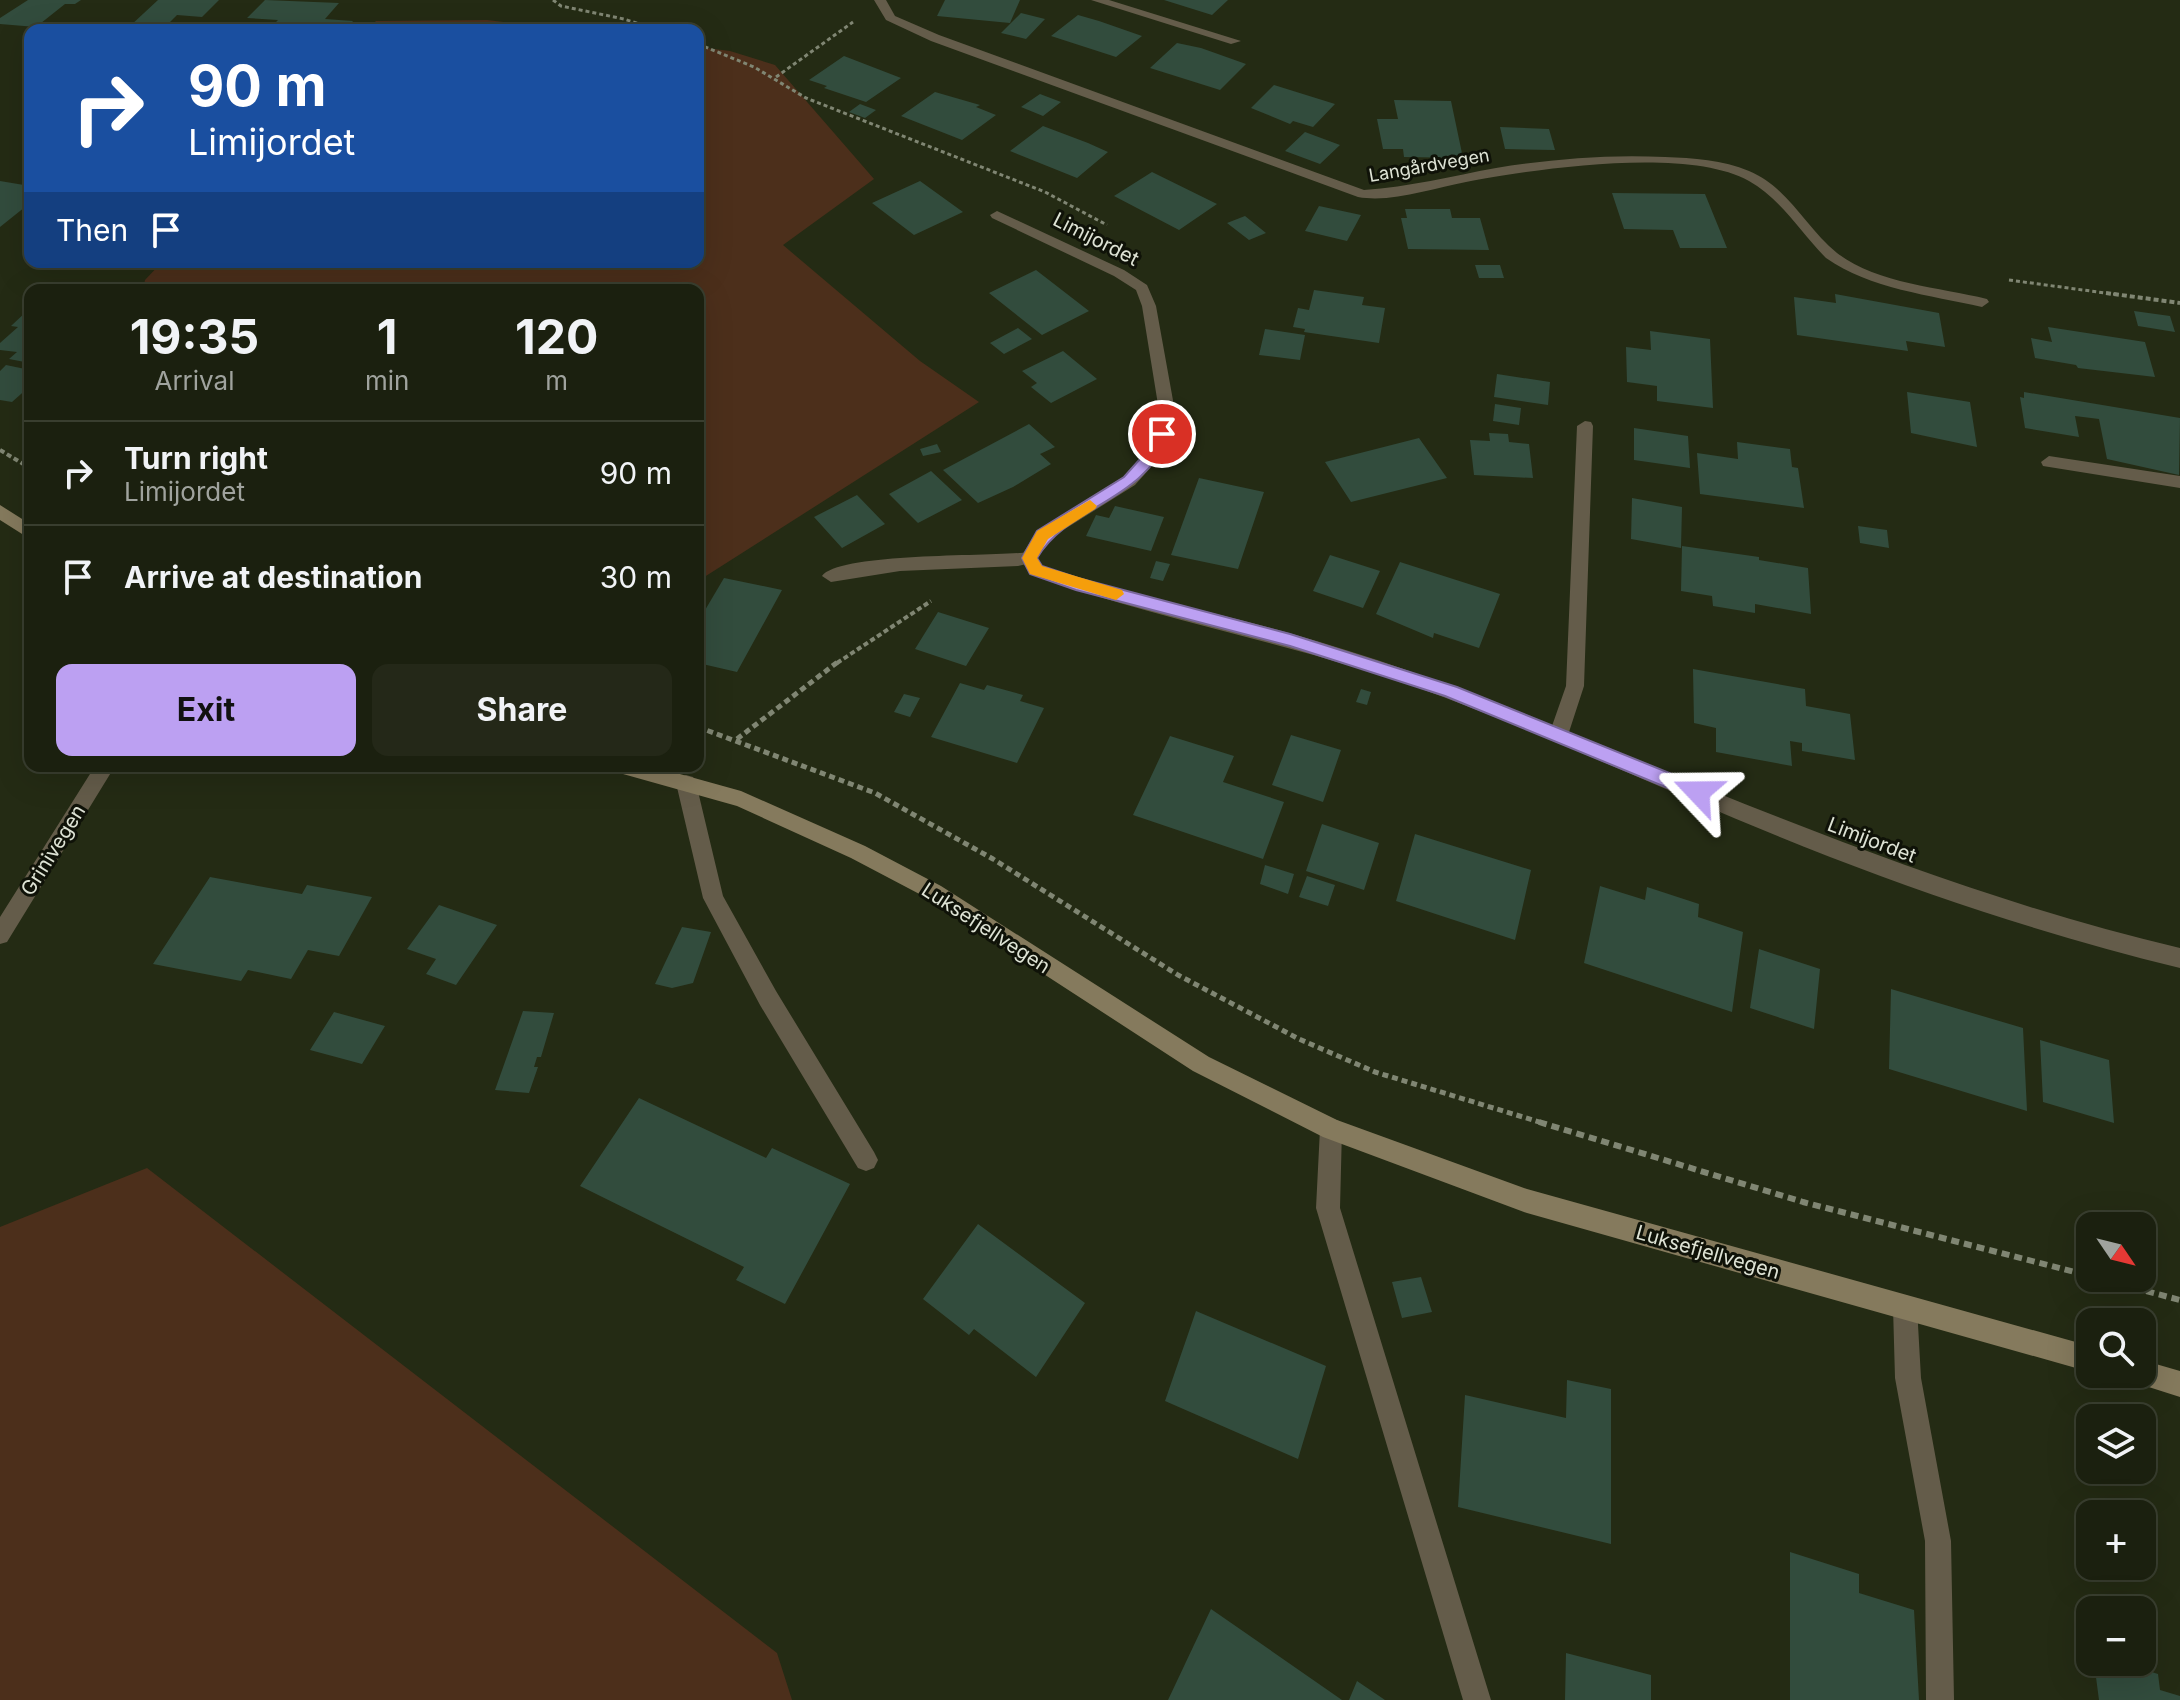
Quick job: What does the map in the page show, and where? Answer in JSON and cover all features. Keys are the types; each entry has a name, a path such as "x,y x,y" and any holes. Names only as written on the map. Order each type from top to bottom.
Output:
{"main road":[{"path":"0,511 24,529"},
{"name":"Luksefjellvegen","path":"645,772 741,799 858,852 934,892 1201,1064 1331,1129 1527,1201 2076,1355"},
{"path":"2156,1377 2180,1384"}],"street":[{"path":"1097,0 1235,41"},
{"name":"Langårdvegen","path":"880,1 890,18 935,38 1338,188 1363,194 1393,192 1573,159 1637,158 1712,164 1737,170 1783,200 1833,258 1866,273 1982,302"},
{"name":"Limijordet","path":"997,215 1119,273 1142,288 1149,306 1168,417 1156,451 1129,481 1043,535 1029,558 1036,570 1076,584 1290,640 1451,692 1837,851 1949,891 2109,941 2180,958"},
{"path":"1559,734 1575,686 1585,426"},
{"path":"2049,462 2180,482"},
{"path":"831,576 860,569 941,562 1000,563 1029,558"},
{"name":"Grinivegen","path":"0,935 101,772"},
{"path":"686,783 713,898 768,998 866,1160"},
{"path":"1331,1129 1328,1208 1477,1700"},
{"path":"1905,1307 1908,1378 1938,1541 1940,1700"}],"path":[{"path":"553,0 561,6 639,24"},
{"path":"776,77 880,1"},
{"path":"704,46 734,56 776,77 806,98 1045,192 1110,226"},
{"path":"0,450 24,464"},
{"path":"736,739 863,643 970,577 1000,563"},
{"path":"704,729 875,793 993,859 1178,975 1299,1039 1375,1072 1803,1202 2076,1272"},
{"path":"2149,1292 2180,1300"}],"shaded area":[{"path":"487,20 520,24 373,24 376,21"},
{"path":"704,48 730,51 775,65 874,179 783,245 920,361 979,402 704,577 704,284 144,284 156,268 704,268"},
{"path":"147,1168 777,1653 792,1700 0,1700 0,1227"}],"building":[{"path":"28,0 81,0 75,4 65,4 40,24 0,24 0,18"},
{"path":"158,0 219,0 202,17 177,15 168,24 132,24"},
{"path":"265,0 339,3 325,19 353,21 351,24 274,24 278,20 247,18"},
{"path":"945,0 1020,0 1010,23 937,16"},
{"path":"1164,0 1228,0 1212,15"},
{"path":"1021,13 1045,19 1026,39 1001,33"},
{"path":"1078,15 1142,36 1116,57 1051,36"},
{"path":"1177,43 1246,64 1220,90 1150,68"},
{"path":"844,56 901,78 866,102 809,80"},
{"path":"1274,85 1335,104 1313,127 1293,121 1290,124 1251,108"},
{"path":"935,92 980,105 976,107 996,115 962,140 901,116"},
{"path":"1040,94 1061,102 1043,116 1021,107"},
{"path":"1394,100 1451,101 1463,158 1404,157 1403,149 1383,149 1377,119 1398,119"},
{"path":"860,104 876,110 865,118 849,112"},
{"path":"1043,126 1108,152 1077,178 1010,151"},
{"path":"1500,127 1549,129 1555,150 1505,149"},
{"path":"1305,132 1340,145 1320,164 1285,151"},
{"path":"1152,172 1217,204 1179,230 1114,196"},
{"path":"0,181 24,185 24,208 0,227"},
{"path":"920,181 963,212 914,235 872,203"},
{"path":"1612,193 1705,194 1727,248 1680,248 1673,230 1624,229"},
{"path":"1319,206 1361,215 1347,241 1305,231"},
{"path":"1405,209 1450,209 1452,218 1480,218 1489,250 1408,249 1401,218 1407,218"},
{"path":"1245,216 1266,233 1249,240 1227,223"},
{"path":"1475,265 1500,265 1504,278 1479,278"},
{"path":"1036,270 1089,311 1042,335 989,293"},
{"path":"1314,290 1364,297 1362,305 1385,308 1379,343 1304,332 1305,329 1293,327 1298,308 1309,310"},
{"path":"1835,294 1939,313 1945,347 1906,341 1908,351 1797,335 1794,297 1836,303"},
{"path":"2134,311 2170,316 2175,332 2138,326"},
{"path":"24,314 24,362 9,359 17,352 0,350 0,343 18,327 11,326"},
{"path":"2048,327 2145,342 2155,377 2078,368 2076,365 2035,358 2031,338 2052,342"},
{"path":"1018,328 1032,339 1004,354 990,343"},
{"path":"1265,329 1305,335 1300,360 1259,355"},
{"path":"1650,331 1710,339 1713,408 1657,401 1657,386 1627,382 1626,347 1651,350"},
{"path":"1063,351 1097,379 1051,403 1031,387 1037,383 1022,371"},
{"path":"6,365 24,369 24,391 12,402 0,400 0,371"},
{"path":"1497,374 1550,382 1548,405 1494,397"},
{"path":"1907,392 1970,402 1977,447 1911,433"},
{"path":"2024,392 2180,418 2179,475 2107,459 2099,419 2075,416 2079,437 2025,428 2020,397 2024,398"},
{"path":"1495,404 1521,408 1519,425 1493,421"},
{"path":"1029,424 1055,447 1040,454 1051,464 1013,487 978,503 943,470"},
{"path":"1634,428 1688,436 1690,468 1634,460"},
{"path":"1489,433 1508,434 1509,442 1529,444 1533,478 1474,475 1470,440 1490,441"},
{"path":"1419,438 1447,478 1351,502 1325,462"},
{"path":"1737,442 1790,449 1792,467 1798,468 1804,508 1700,494 1697,453 1738,459"},
{"path":"937,444 941,452 923,456 920,449"},
{"path":"931,471 962,500 918,523 889,494"},
{"path":"1199,478 1264,492 1238,569 1171,555"},
{"path":"857,495 885,524 842,548 814,517"},
{"path":"1632,498 1682,507 1681,548 1631,539"},
{"path":"1115,506 1164,517 1151,551 1086,536 1096,515 1109,518"},
{"path":"1858,526 1887,530 1889,548 1860,543"},
{"path":"1682,546 1759,557 1759,560 1808,568 1811,614 1755,604 1755,613 1713,606 1712,596 1681,591"},
{"path":"1330,555 1380,571 1363,608 1313,591"},
{"path":"1156,561 1170,564 1163,581 1150,578"},
{"path":"1400,562 1500,594 1479,648 1434,633 1433,638 1376,614"},
{"path":"724,578 782,590 737,672 704,664 704,612"},
{"path":"938,612 989,628 966,666 915,649"},
{"path":"1693,669 1805,689 1806,706 1850,714 1855,760 1802,751 1802,743 1790,741 1792,766 1716,752 1716,728 1694,723"},
{"path":"960,683 984,690 987,685 1023,695 1020,701 1044,708 1017,763 931,737"},
{"path":"1361,689 1371,692 1367,705 1356,702"},
{"path":"904,694 920,698 910,717 894,712"},
{"path":"1291,735 1341,750 1323,802 1272,785"},
{"path":"1170,736 1234,756 1223,782 1284,802 1263,859 1133,815"},
{"path":"1322,824 1379,843 1364,890 1306,871"},
{"path":"1415,834 1531,870 1515,940 1396,901"},
{"path":"1265,865 1294,874 1288,894 1260,884"},
{"path":"1307,876 1335,885 1328,906 1299,897"},
{"path":"210,877 302,894 307,885 372,897 339,956 308,950 291,979 248,970 241,981 153,964"},
{"path":"1600,886 1645,900 1647,887 1699,904 1698,917 1743,932 1732,1012 1584,963"},
{"path":"439,905 497,925 456,985 426,974 436,959 407,949"},
{"path":"682,927 711,932 693,983 672,988 655,984"},
{"path":"1759,949 1820,969 1814,1029 1750,1008"},
{"path":"1891,989 2023,1028 2027,1111 1889,1069"},
{"path":"523,1011 554,1013 541,1057 537,1057 534,1067 538,1067 529,1093 495,1090"},
{"path":"334,1012 385,1026 362,1064 310,1050"},
{"path":"2040,1040 2109,1060 2114,1123 2043,1102"},
{"path":"639,1098 766,1158 772,1148 850,1184 785,1304 736,1280 744,1267 580,1186"},
{"path":"978,1224 1085,1303 1036,1377 974,1329 969,1335 923,1299"},
{"path":"1421,1277 1432,1312 1402,1318 1392,1282"},
{"path":"1196,1311 1326,1366 1298,1459 1165,1401"},
{"path":"1567,1380 1611,1389 1611,1544 1458,1507 1465,1395 1566,1418"},
{"path":"1790,1552 1859,1574 1859,1593 1914,1610 1919,1700 1790,1700"},
{"path":"1211,1609 1342,1700 1168,1700"},
{"path":"1566,1653 1651,1675 1651,1700 1565,1700"},
{"path":"2156,1673 2160,1690 2180,1696 2180,1700 2099,1700 2096,1676 2156,1676"},
{"path":"1357,1681 1385,1700 1349,1700"}],"slow traffic":[{"path":"1090,506 1043,535 1029,558 1036,570 1116,594"}],"route":[{"path":"1162,434 1156,451 1129,481 1043,535 1029,558 1036,570 1076,584 1290,640 1451,692 1698,792"}]}
